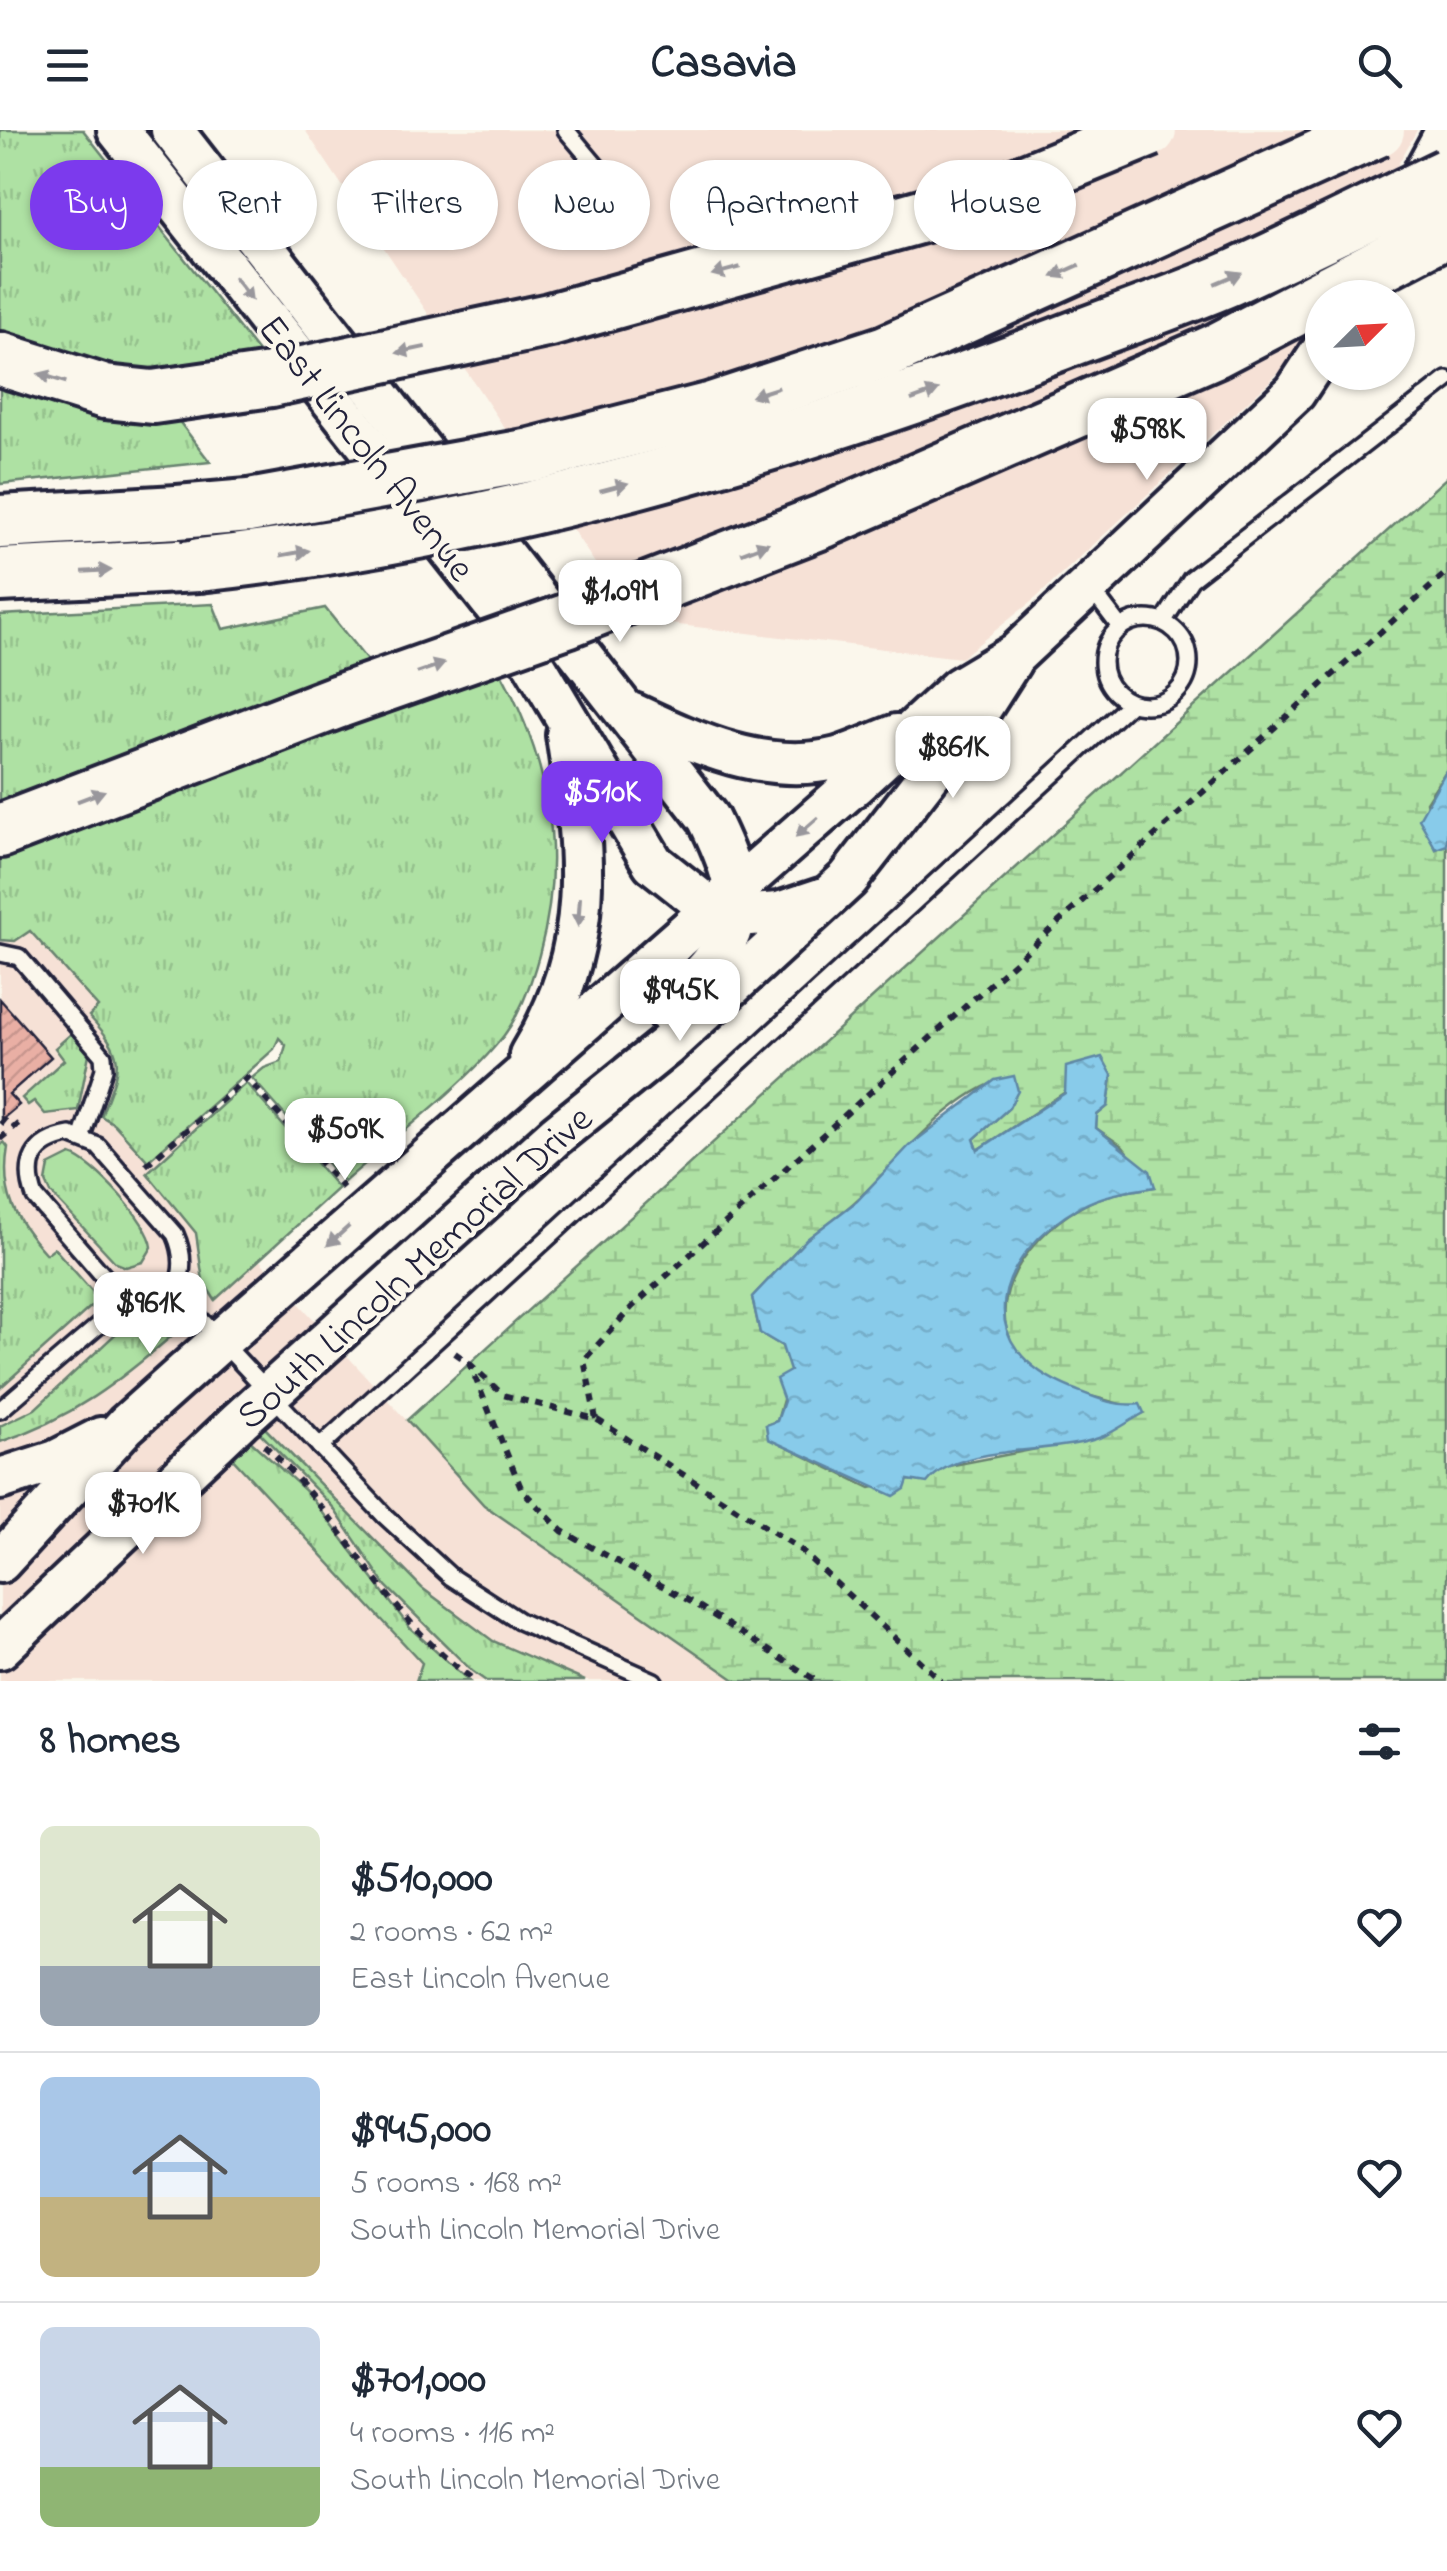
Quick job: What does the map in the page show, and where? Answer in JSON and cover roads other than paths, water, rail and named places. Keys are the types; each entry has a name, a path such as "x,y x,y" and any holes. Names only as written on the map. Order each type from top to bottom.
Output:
{"highway":[{"path":"0,360 105,392 153,397 271,380 550,320 979,200 1150,130"},
{"path":"0,522 249,506 531,454 712,409 886,352 1378,130"},
{"path":"0,575 199,565 286,556 544,506 742,453 922,396 1227,280 1447,176"},
{"path":"0,831 338,700 566,621 824,521 1216,351 1447,230"}],"main road":[{"name":"East Lincoln Avenue","path":"118,130 514,630 652,863 675,884 730,904"},
{"name":"East Lincoln Avenue","path":"172,130 708,818 730,904"},
{"path":"1366,280 1447,130"},
{"name":"South Lincoln Memorial Drive","path":"0,1562 126,1426 220,1340 516,1078 730,904 959,688 1016,654 1295,392 1305,377"},
{"name":"South Lincoln Memorial Drive","path":"0,1648 240,1420 556,1135 666,1046 848,879 981,708 1016,654"},
{"path":"516,1078 552,1020 577,939 584,846 563,711"},
{"path":"629,712 697,744 777,762 836,758 915,728"},
{"path":"556,1135 620,1050 699,980 723,950 730,904 779,913 829,896"},
{"path":"0,1480 56,1461 126,1426"}],"lane":[{"path":"566,130 591,160"},
{"path":"1163,622 1191,579 1447,380"},
{"path":"1088,586 1120,626"},
{"path":"1134,620 1163,622 1184,642 1188,671 1173,696 1146,706 1131,703 1110,687 1102,661 1104,648 1120,626 1134,620"},
{"path":"320,1447 1131,703"},
{"path":"0,953 19,957 96,1042 103,1056 104,1069 82,1136"},
{"path":"82,1136 98,1146 175,1234 184,1264 175,1292 161,1302 140,1306 126,1302 36,1198 28,1177 29,1164 44,1143 57,1137 82,1136"},
{"path":"175,1292 320,1447 450,1577 519,1621 654,1681"},
{"path":"0,1410 126,1302"}],"water":[{"path":"1447,769 1447,845 1436,849 1419,819"},
{"path":"1102,1057 1112,1075 1108,1106 1097,1115 1096,1128 1150,1171 1155,1187 1098,1199 1051,1227 1028,1250 1012,1275 1004,1300 1006,1326 1017,1350 1039,1371 1098,1398 1140,1404 1144,1413 1104,1436 1084,1442 962,1461 942,1470 927,1483 908,1480 905,1489 894,1496 768,1439 766,1425 777,1421 784,1401 776,1379 790,1371 782,1346 760,1333 752,1297 807,1239 857,1201 909,1146 995,1080 1014,1076 1018,1091 1009,1108 974,1139 978,1150 1065,1093 1066,1067"}]}
